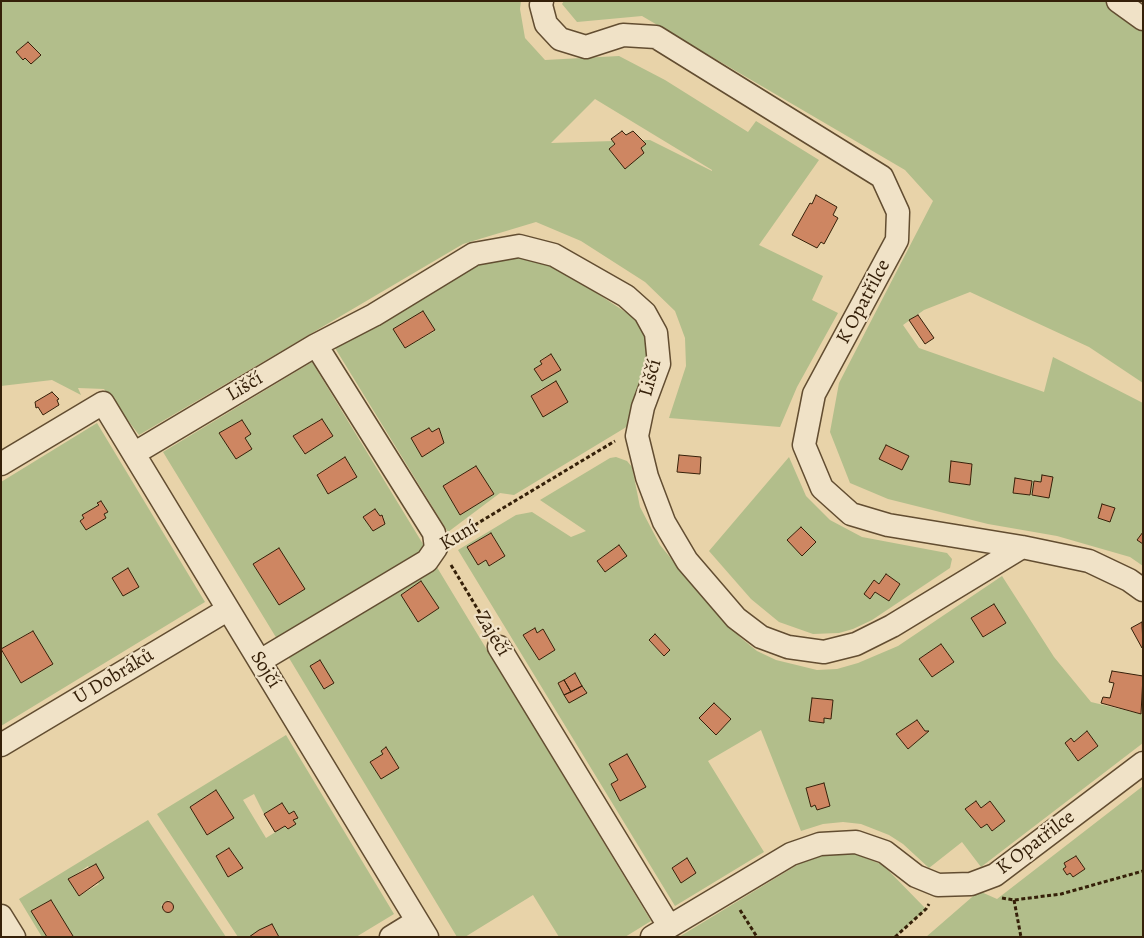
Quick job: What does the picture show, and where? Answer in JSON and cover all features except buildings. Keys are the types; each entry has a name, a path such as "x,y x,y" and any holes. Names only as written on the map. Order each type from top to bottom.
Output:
{"street":[{"name":"K Opatřilce","path":"542,1 541,5 546,24 560,39 586,47 623,35 656,37 882,177 898,212 897,240 814,394 804,445 822,488 851,514 888,525 1022,547 1089,561 1129,580 1143,590"},
{"path":"1118,1 1143,19"},
{"name":"Liščí","path":"135,453 316,345 374,315 474,254 519,246 554,256 626,296 644,313 656,332 659,364 643,407 638,436 645,470 664,522 687,562 736,618 762,637 788,648 824,652 856,644 892,626 1022,547"},
{"path":"316,345 434,533 436,548"},
{"name":"Sojčí","path":"1,464 103,403 422,929"},
{"name":"Kuní","path":"260,661 427,560 436,548"},
{"name":"U Dobráků","path":"1,745 227,610"},
{"name":"Zaječí","path":"499,646 661,931"},
{"name":"K Opatřilce","path":"661,931 791,854 820,844 856,842 885,852 916,876 938,886 971,884 995,875 1143,763"},
{"path":"1,916 14,937"},
{"path":"391,937 422,929"}],"path":[{"name":"Kuní","path":"436,548 496,515 620,438 638,436"},
{"name":"Zaječí","path":"436,548 447,558 499,646"},
{"path":"996,897 1014,900 1061,894 1143,871"},
{"path":"894,937 926,909 938,886"},
{"path":"728,892 757,937"},
{"path":"1014,900 1021,937"}],"green space":[{"path":"1,1 521,1 520,9 525,38 545,60 619,56 665,80 748,132 756,121 819,160 759,245 823,276 812,300 838,313 797,387 780,427 669,418 686,366 685,338 675,311 645,282 581,241 536,222 463,244 139,435 104,389 78,388 81,395 52,380 1,386","holes":["28,42 41,54 31,64 25,58 23,60 16,52","595,99 712,170 712,171 650,140 643,140 645,144 641,148 644,153 625,168 609,149 615,144 613,141 551,143"]},
{"path":"564,1 1108,1 1143,28 1143,383 1089,347 970,292 924,310 903,325 919,348 1044,392 1053,357 1143,403 1143,532 1137,540 1143,544 1143,566 1130,557 1057,536 988,524 888,499 850,483 830,432 839,383 933,201 905,170 642,16 577,22 562,4","holes":["886,445 908,456 879,458","951,461 972,464 970,485 949,482","1052,477 1049,497 1032,495 1034,481 1041,482","1015,479 1032,481 1030,495 1013,493","1102,504 1115,508 1111,521 1098,518"]},
{"path":"527,255 560,269 636,319 652,350 633,423 514,495 500,493 448,532 335,348 469,267 492,257","holes":["423,312 435,331 405,348 393,329","551,354 560,370 542,381 534,369 542,364 540,360","543,389 543,416 531,396","429,428 432,432 439,428 444,443 422,457 411,438","476,466 494,494 460,515 443,486"]},
{"path":"312,362 426,549 277,639 163,452","holes":["321,419 333,436 304,454 293,436","242,420 250,434 245,438 252,449 236,458 219,433","345,457 357,476 329,494 317,474","375,509 380,516 382,515 384,518 382,520 385,524 373,531 363,517","253,564 304,589 279,605"]},
{"path":"97,423 205,602 1,726 1,651 21,683 53,664 32,631 1,649 1,482","holes":["101,501 108,512 104,514 106,518 86,530 80,521 84,518 82,515 99,505 98,503","128,569 139,587 123,596 112,578"]},
{"path":"616,457 627,461 632,467 640,507 660,545 714,611 757,651 776,660 817,670 837,669 858,663 898,646 1002,576 1054,657 1091,702 1141,714 1143,711 1143,743 981,867 962,842 929,868 903,844 889,835 861,824 843,822 823,824 801,831 761,730 708,761 764,852 675,906 458,550 516,515 532,512 571,537 586,531 540,500 610,458","holes":["491,533 505,556 490,566 486,560 478,565 468,547","619,545 626,556 605,572 597,561","994,605 1006,623 984,637 971,618","534,628 537,633 543,630 555,650 539,660 523,635","655,634 670,649 664,656 649,641","941,644 954,662 932,677 919,659","575,673 586,693 569,703 558,683","812,698 833,700 831,718 824,718 823,723 809,721","714,703 730,719 716,735 699,718","917,720 925,731 929,731 908,749 896,734","1087,731 1098,746 1078,761 1067,747","609,764 645,787 620,801 611,784 618,780","823,783 830,806 817,810 815,805 811,807 806,789","976,801 981,808 990,802 1005,821 992,831 987,824 981,828 966,809","687,859 695,873 681,883 672,868"]},
{"path":"789,457 806,496 830,520 862,537 947,553 952,559 950,568 872,620 839,633 813,634 779,622 751,599 709,551","holes":["801,527 816,542 802,555 787,540","886,575 900,584 889,601 875,592 865,594 874,580 879,584"]},
{"path":"435,564 651,921 625,937 559,937 533,895 465,937 457,937 286,653","holes":["421,581 439,608 418,622 401,595","320,660 322,684 321,684 310,666","386,748 399,767 381,779 370,762 383,754 381,751"]},
{"path":"286,735 394,914 356,937 279,937 272,925 249,937 238,937 157,814","holes":["216,790 233,818 207,835 190,807","254,794 264,814 282,803 289,814 294,811 298,817 293,820 295,824 288,829 285,826 266,838 243,800","229,848 243,868 228,877 216,857"]},
{"path":"1143,786 1143,937 926,937 979,891 997,899","holes":["1076,856 1085,869 1073,877 1070,873 1067,875 1063,869 1066,867 1064,863"]},
{"path":"148,820 226,937 72,937 51,900 31,911 47,937 42,937 19,899","holes":["88,866 99,884 79,896 69,879","169,900 174,909 167,913 161,905"]},
{"path":"853,853 883,865 926,909 895,937 679,937 802,862 818,855"}]}
